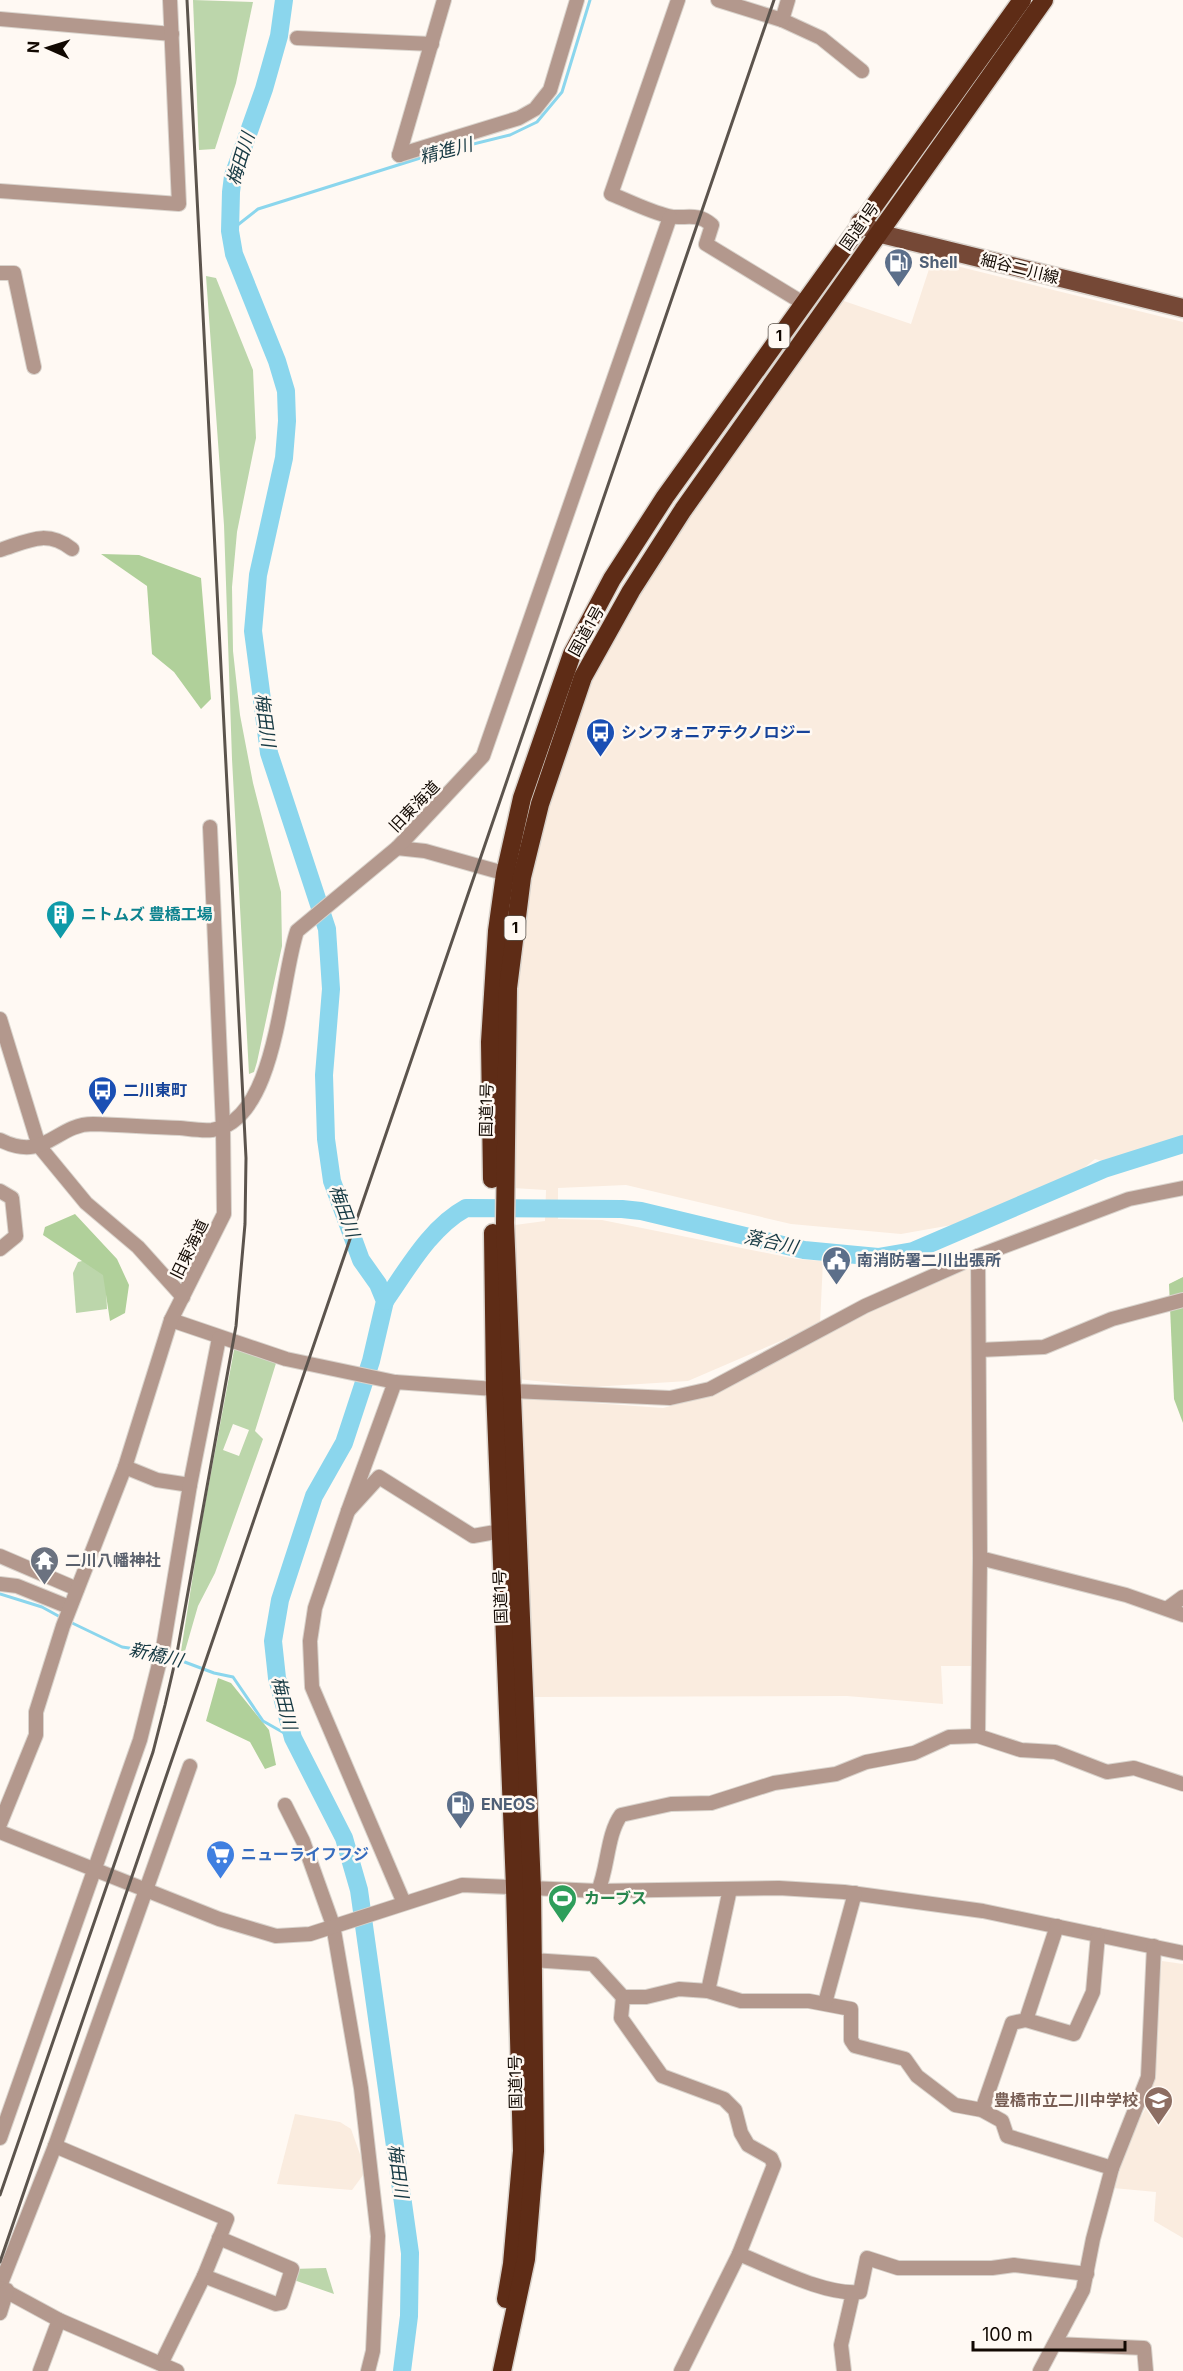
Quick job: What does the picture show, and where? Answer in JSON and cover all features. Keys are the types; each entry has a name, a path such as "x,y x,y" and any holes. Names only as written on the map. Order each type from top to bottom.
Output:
{"highway":[{"name":"国道1号","path":"513,876 522,798 572,654 612,579 665,497 802,303 1022,0"},
{"name":"国道1号","path":"490,2371 498,2343 512,2264 522,2151 524,1888 498,1190 490,1042 497,931 513,876 583,677 631,591 682,510 1044,0"},
{"name":"国道1号","path":"502,2371 526,2259 534,2162 532,1960 524,1888 501,1531 504,1390"}],"main road":[{"name":"細谷二川線","path":"860,222 877,233 1183,308"}],"street":[{"path":"0,191 179,204 170,0"},
{"path":"444,0 399,155 519,118 535,109 550,90 577,0"},
{"path":"678,0 611,194 670,217 685,215 706,220 712,225 706,244 802,303"},
{"path":"718,0 782,20 822,38 862,70"},
{"path":"782,20 788,0"},
{"path":"0,19 172,34"},
{"path":"297,38 432,44"},
{"name":"旧東海道","path":"0,1824 36,1735 36,1712 67,1616 125,1467 171,1320 224,1215 223,1127 243,1112 258,1090 274,1036 291,949 297,931 397,848 483,756 670,217"},
{"path":"0,273 14,273 34,367"},
{"path":"0,550 38,537 58,539 72,549"},
{"path":"0,1140 15,1148 39,1146 83,1125 210,1130 223,1127 210,827"},
{"path":"397,848 424,851 513,876"},
{"path":"0,1018 39,1146 86,1203 138,1246 183,1297"},
{"path":"171,1320 286,1359 393,1382 670,1398 710,1389 865,1306 978,1256 1119,1202 1183,1188"},
{"path":"0,1191 12,1198 16,1236"},
{"path":"0,1236 16,1236"},
{"path":"0,1249 16,1236"},
{"path":"978,1256 980,1558 978,1736"},
{"path":"979,1350 1044,1347 1112,1319 1183,1300"},
{"path":"0,2138 140,1740 162,1654 190,1485 219,1338"},
{"path":"393,1382 315,1608 310,1641 312,1687 400,1905"},
{"path":"125,1467 157,1480 190,1485"},
{"path":"348,1510 379,1477 473,1536 501,1531"},
{"path":"0,1556 77,1589"},
{"path":"980,1558 1168,1608 1183,1615"},
{"path":"0,1584 17,1586 67,1616"},
{"path":"1168,1608 1183,1597"},
{"path":"598,1891 606,1873 614,1824 621,1815 670,1803 711,1803 774,1783 836,1774 866,1762 914,1753 949,1737 978,1736 1021,1750 1055,1752 1107,1772 1134,1768 1183,1784"},
{"path":"0,2313 2,2288 55,2145 142,1889 190,1766"},
{"path":"285,1805 337,1924 363,2099 378,2235 373,2351 368,2371"},
{"path":"0,1832 219,1920 276,1936 310,1934 462,1885 598,1891 779,1888 855,1893 983,1911 1183,1953"},
{"path":"708,1991 730,1889"},
{"path":"825,2003 855,1893"},
{"path":"1026,2020 1057,1926"},
{"path":"982,2110 1012,2023 1026,2020 1074,2034 1094,1992 1098,1935"},
{"path":"1040,2371 1083,2290 1112,2168 1148,2078 1154,1946"},
{"path":"532,1960 593,1964 623,1997 621,2018 662,2076 724,2099 735,2110 741,2133 748,2145 771,2158 774,2165 739,2254 681,2371"},
{"path":"623,1997 646,1997 679,1989 708,1991 741,2001 825,2003 851,2009 850,2040 855,2046 904,2060 917,2076 955,2105 982,2110 1002,2121 1007,2136 1112,2168"},
{"path":"55,2145 227,2219 204,2276 155,2365"},
{"path":"204,2276 276,2304 281,2303 291,2279 292,2269 219,2238"},
{"path":"739,2254 822,2287 853,2293 861,2292 867,2258 898,2268 1014,2265 1087,2274"},
{"path":"2,2288 60,2320 155,2365 177,2371"},
{"path":"843,2371 841,2345 853,2293"},
{"path":"40,2371 60,2320"},
{"path":"1055,2344 1144,2349 1146,2371"}],"shaded area":[{"path":"932,260 1183,322 1183,1144 1106,1162 1095,1159 1073,1177 952,1225 901,1234 791,1224 626,1185 558,1188 558,1219 602,1220 797,1259 823,1261 820,1324 688,1381 592,1387 518,1379 515,1225 545,1221 546,1190 513,1188 514,1022 519,951 529,892 555,780 591,677 654,566 841,300 911,324"},
{"path":"973,1263 973,1666 941,1666 943,1704 847,1696 534,1697 522,1398 663,1408 705,1397 929,1280"},
{"name":"豊橋市立二川中学校","path":"1162,1961 1183,1964 1183,2238 1154,2221 1156,2192 1113,2188 1120,2155 1152,2097 1152,2023"},
{"path":"295,2114 340,2122 351,2129 366,2171 352,2190 277,2184"}],"green space":[{"path":"193,0 253,2 236,83 215,149 199,150"},
{"path":"206,276 216,278 253,370 256,438 237,532 232,587 233,651 240,715 253,783 281,892 282,946 257,1062 254,1072 249,1074 232,759 224,525"},
{"path":"101,554 139,555 201,578 211,699 201,709 174,672 152,654 147,586"},
{"path":"75,1214 117,1259 129,1285 125,1313 110,1321 103,1275 43,1235 45,1227"},
{"path":"94,1258 105,1266 107,1309 76,1313 73,1273 78,1262"},
{"path":"1183,1277 1183,1423 1174,1399 1169,1284"},
{"path":"235,1345 277,1360 255,1431 263,1439 215,1573 198,1606 185,1651 181,1651 199,1537","holes":["233,1424 249,1430 239,1456 223,1450"]},
{"path":"218,1678 231,1683 269,1730 276,1765 265,1769 250,1742 206,1721"},
{"path":"326,2268 334,2294 291,2279 292,2269"}],"waterway":[{"name":"梅田川","path":"284,0 279,36 264,89 233,176 231,192 230,231 234,254 277,361 286,391 287,421 284,458 258,575 253,631 269,753 327,929 331,989 324,1075 326,1139 332,1181 361,1260 378,1284 385,1301 371,1361 344,1443 314,1496 280,1600 273,1641 277,1678 293,1738 344,1838 359,1890 410,2253 409,2316 402,2371"},
{"name":"精進川","path":"230,231 258,209 433,154 510,135 537,122 562,92 590,0"},
{"name":"落合川","path":"385,1301 431,1237 453,1216 466,1208 641,1211 804,1250 878,1257 913,1251 1104,1169 1183,1144"},
{"name":"新橋川","path":"0,1594 42,1607 62,1618"},
{"name":"新橋川","path":"68,1621 122,1647 157,1652"},
{"name":"新橋川","path":"166,1655 214,1673 233,1677 263,1721 293,1738"}],"railway":[{"path":"0,2195 153,1752 165,1705 177,1653 236,1326 245,1224 246,1158 187,0"},
{"path":"0,2262 774,0"}],"place":[{"name":"Shell","path":"898,288"},
{"name":"シンフォニアテクノロジー","path":"600,758"},
{"name":"ニトムズ 豊橋工場","path":"60,940"},
{"name":"二川東町","path":"102,1116"},
{"name":"南消防署二川出張所","path":"836,1286"},
{"name":"二川八幡神社","path":"44,1586"},
{"name":"ENEOS","path":"460,1830"},
{"name":"ニューライフフジ","path":"220,1880"},
{"name":"カーブス","path":"563,1924"},
{"name":"豊橋市立二川中学校","path":"1159,2126"}]}
